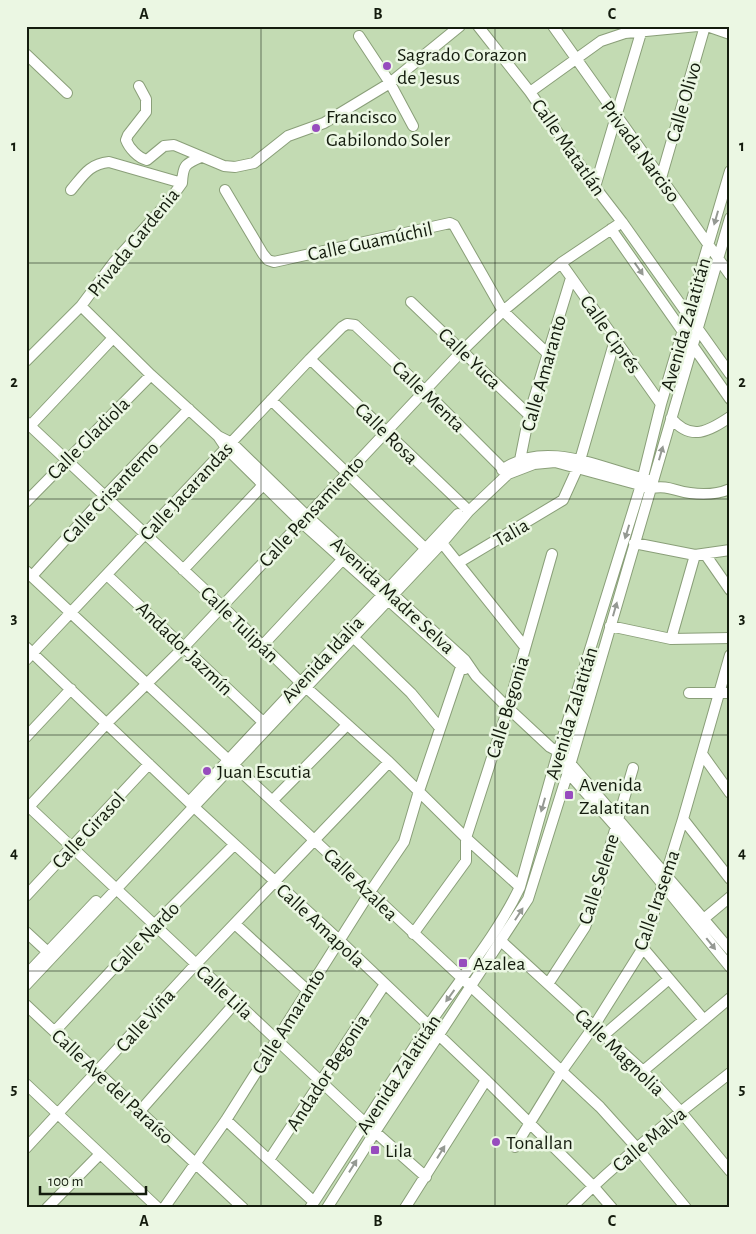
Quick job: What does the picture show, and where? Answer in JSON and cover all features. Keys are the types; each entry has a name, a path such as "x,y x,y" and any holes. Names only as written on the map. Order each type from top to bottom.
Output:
{"street":[{"path":"139,86 146,99 146,112 126,140 142,159 147,160 164,146 169,145 178,146 224,166 235,167 254,163 288,136 324,123 390,83 460,26"},
{"name":"Calle Matatlán","path":"478,26 530,92 595,187 730,374"},
{"name":"Privada Narciso","path":"553,26 730,275"},
{"path":"530,92 601,41 623,30 698,26"},
{"path":"706,26 730,34"},
{"name":"Calle Olivo","path":"661,178 706,26"},
{"path":"595,187 642,28"},
{"path":"359,36 390,83 413,126"},
{"path":"26,54 67,93"},
{"path":"182,183 183,168 187,163 201,157"},
{"name":"Privada Gardenia","path":"26,361 81,306 114,262 169,201 182,183 109,162 99,163 91,167 71,190"},
{"name":"Avenida Zalatitán","path":"327,1208 524,907 533,886 634,543 661,404 730,171"},
{"name":"Calle Guamúchil","path":"225,190 263,254 268,260 274,262 425,228 454,225 504,311 548,354"},
{"name":"Avenida Zalatitán","path":"312,1205 428,1026 462,979 512,903 520,887 555,753 671,418 730,218"},
{"path":"622,222 611,229 730,399"},
{"name":"Calle Pensamiento","path":"27,807 107,723 184,648 462,351 504,311 561,263 611,229"},
{"name":"Calle Ciprés","path":"561,263 661,404"},
{"name":"Calle Amaranto","path":"520,464 529,415 571,278"},
{"name":"Calle Yuca","path":"411,302 529,415"},
{"name":"Avenida Madre Selva","path":"81,306 151,375 229,445 343,558 388,595"},
{"name":"Calle Jacarandas","path":"28,654 72,612 310,359 347,324"},
{"name":"Calle Menta","path":"347,324 354,325 425,391 505,472"},
{"path":"28,424 113,338"},
{"path":"580,464 615,340"},
{"name":"Calle Rosa","path":"310,359 465,507"},
{"name":"Calle Gladiola","path":"27,500 151,375"},
{"path":"271,400 428,551"},
{"name":"Calle Crisantemo","path":"29,573 189,410"},
{"path":"671,418 677,426 684,430 702,432 712,429 730,417"},
{"name":"Calle Tulipán","path":"28,424 222,606 303,685 389,762 466,838 520,887"},
{"name":"Avenida Madre Selva","path":"229,445 264,485 304,519 476,676 569,767 666,874 730,966"},
{"name":"Avenida Idalia","path":"26,985 50,955 388,595 465,507 505,472 536,457 557,456 647,483"},
{"name":"Talia","path":"458,563 564,500 580,464"},
{"name":"Avenida Idalia","path":"428,551 442,543 505,472"},
{"path":"647,483 689,493 706,494 730,489"},
{"path":"183,570 264,485"},
{"path":"442,543 525,648"},
{"path":"634,543 700,554 730,550"},
{"name":"Calle Begonia","path":"466,861 466,838 508,708 552,554"},
{"path":"700,554 730,590"},
{"path":"670,639 700,554"},
{"path":"262,646 343,558"},
{"name":"Calle Azalea","path":"29,573 600,1107 637,1148 686,1208"},
{"name":"Andador Jazmín","path":"107,575 262,722"},
{"path":"610,626 670,639 730,638"},
{"path":"350,635 405,688 440,728"},
{"name":"Calle Amapola","path":"28,654 107,723 191,805 339,940 530,1123 593,1186 612,1208"},
{"name":"Calle Irasema","path":"515,1147 561,1072 594,1026 643,948 702,754 724,694 730,655"},
{"name":"Calle Amaranto","path":"164,1208 226,1120 339,940 404,842 419,791 463,664"},
{"name":"Avenida Idalia","path":"231,762 262,722 303,685"},
{"path":"26,737 70,689"},
{"path":"689,693 724,694"},
{"path":"273,800 347,725"},
{"path":"702,754 730,793"},
{"name":"Calle Viña","path":"26,1148 196,964 389,762"},
{"name":"Calle Girasol","path":"26,896 149,764"},
{"name":"Calle Selene","path":"548,984 585,927 633,768"},
{"name":"Calle Lila","path":"27,807 72,847 320,1082 426,1177"},
{"path":"683,819 730,879"},
{"name":"Avenida Madre Selva","path":"617,822 663,885 730,950"},
{"name":"Calle Nardo","path":"55,1031 154,925 234,845"},
{"path":"413,934 466,861 480,850"},
{"path":"700,922 730,897"},
{"path":"235,924 307,990"},
{"path":"26,932 50,955"},
{"name":"Calle Magnolia","path":"501,941 643,1072 681,1112 730,1171"},
{"path":"643,948 704,1020"},
{"name":"Avenida Idalia","path":"26,975 50,955"},
{"path":"604,1035 670,979"},
{"name":"Andador Begonia","path":"269,1160 384,984"},
{"path":"643,1072 730,998"},
{"path":"140,1111 236,1002"},
{"name":"Calle Ave del Paraíso","path":"26,1005 244,1208"},
{"name":"Calle Malva","path":"571,1208 637,1148 730,1073"},
{"path":"405,1208 486,1080"},
{"path":"26,1084 158,1208"},
{"path":"226,1120 269,1160 312,1205"},
{"path":"47,1208 100,1154"}],"place":[{"name":"Sagrado Corazon de Jesus","path":"387,66"},
{"name":"Francisco Gabilondo Soler","path":"316,128"},
{"name":"Juan Escutia","path":"207,771"},
{"name":"Avenida Zalatitan","path":"569,795"},
{"name":"Azalea","path":"463,963"},
{"name":"Tonallan","path":"496,1142"},
{"name":"Lila","path":"375,1150"}]}
